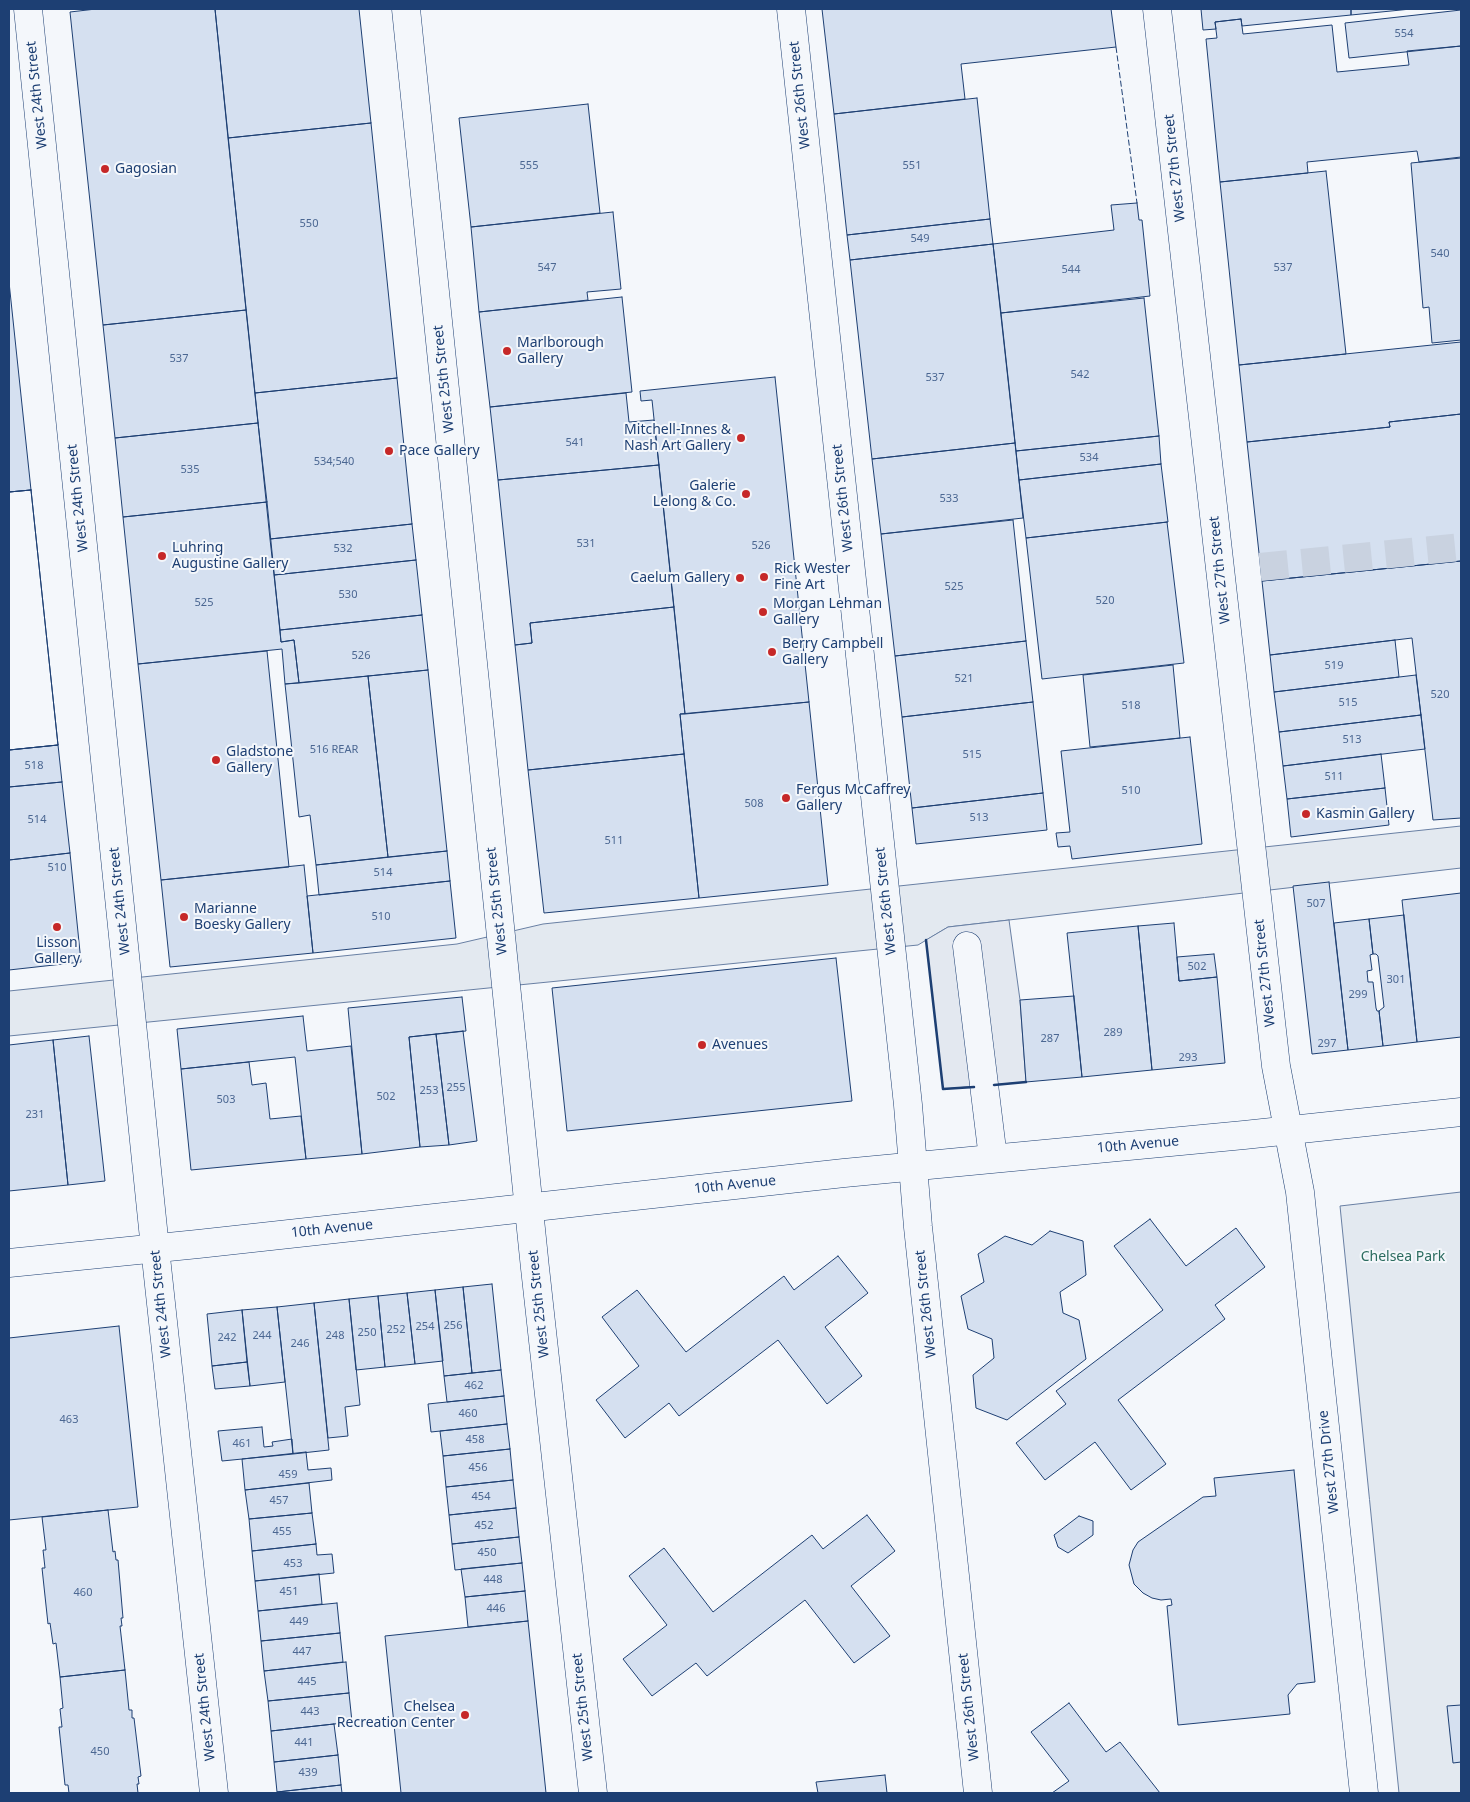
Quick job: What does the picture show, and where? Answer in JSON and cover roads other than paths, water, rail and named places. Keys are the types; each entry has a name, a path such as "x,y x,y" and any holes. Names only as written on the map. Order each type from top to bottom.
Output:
{"street":[{"name":"West 24th Street","path":"28,9 155,1248 214,1793"},
{"name":"West 25th Street","path":"406,9 529,1208 593,1793"},
{"name":"West 26th Street","path":"791,9 906,1085 978,1793"},
{"name":"West 27th Street","path":"1157,9 1276,1066 1288,1130"},
{"path":"967,946 993,1158"},
{"name":"10th Avenue","path":"9,1262 913,1166 1461,1112"},
{"name":"West 27th Drive","path":"1288,1130 1301,1202 1364,1793"}],"tunnel":[{"path":"1260,567 1461,547"}],"place":[{"name":"Gagosian","path":"105,169"},
{"name":"Marlborough Gallery","path":"507,351"},
{"name":"Mitchell-Innes & Nash Art Gallery","path":"741,438"},
{"name":"Pace Gallery","path":"389,451"},
{"name":"Galerie Lelong & Co.","path":"746,494"},
{"name":"Luhring Augustine Gallery","path":"162,556"},
{"name":"Rick Wester Fine Art","path":"764,577"},
{"name":"Caelum Gallery","path":"740,578"},
{"name":"Morgan Lehman Gallery","path":"763,612"},
{"name":"Berry Campbell Gallery","path":"772,652"},
{"name":"Gladstone Gallery","path":"216,760"},
{"name":"Fergus McCaffrey Gallery","path":"786,798"},
{"name":"Kasmin Gallery","path":"1306,814"},
{"name":"Marianne Boesky Gallery","path":"184,917"},
{"name":"Lisson Gallery","path":"57,927"},
{"name":"Avenues","path":"702,1045"},
{"name":"Chelsea Recreation Center","path":"465,1715"}],"park label":[{"name":"Chelsea Park","path":"1403,1257"}]}
